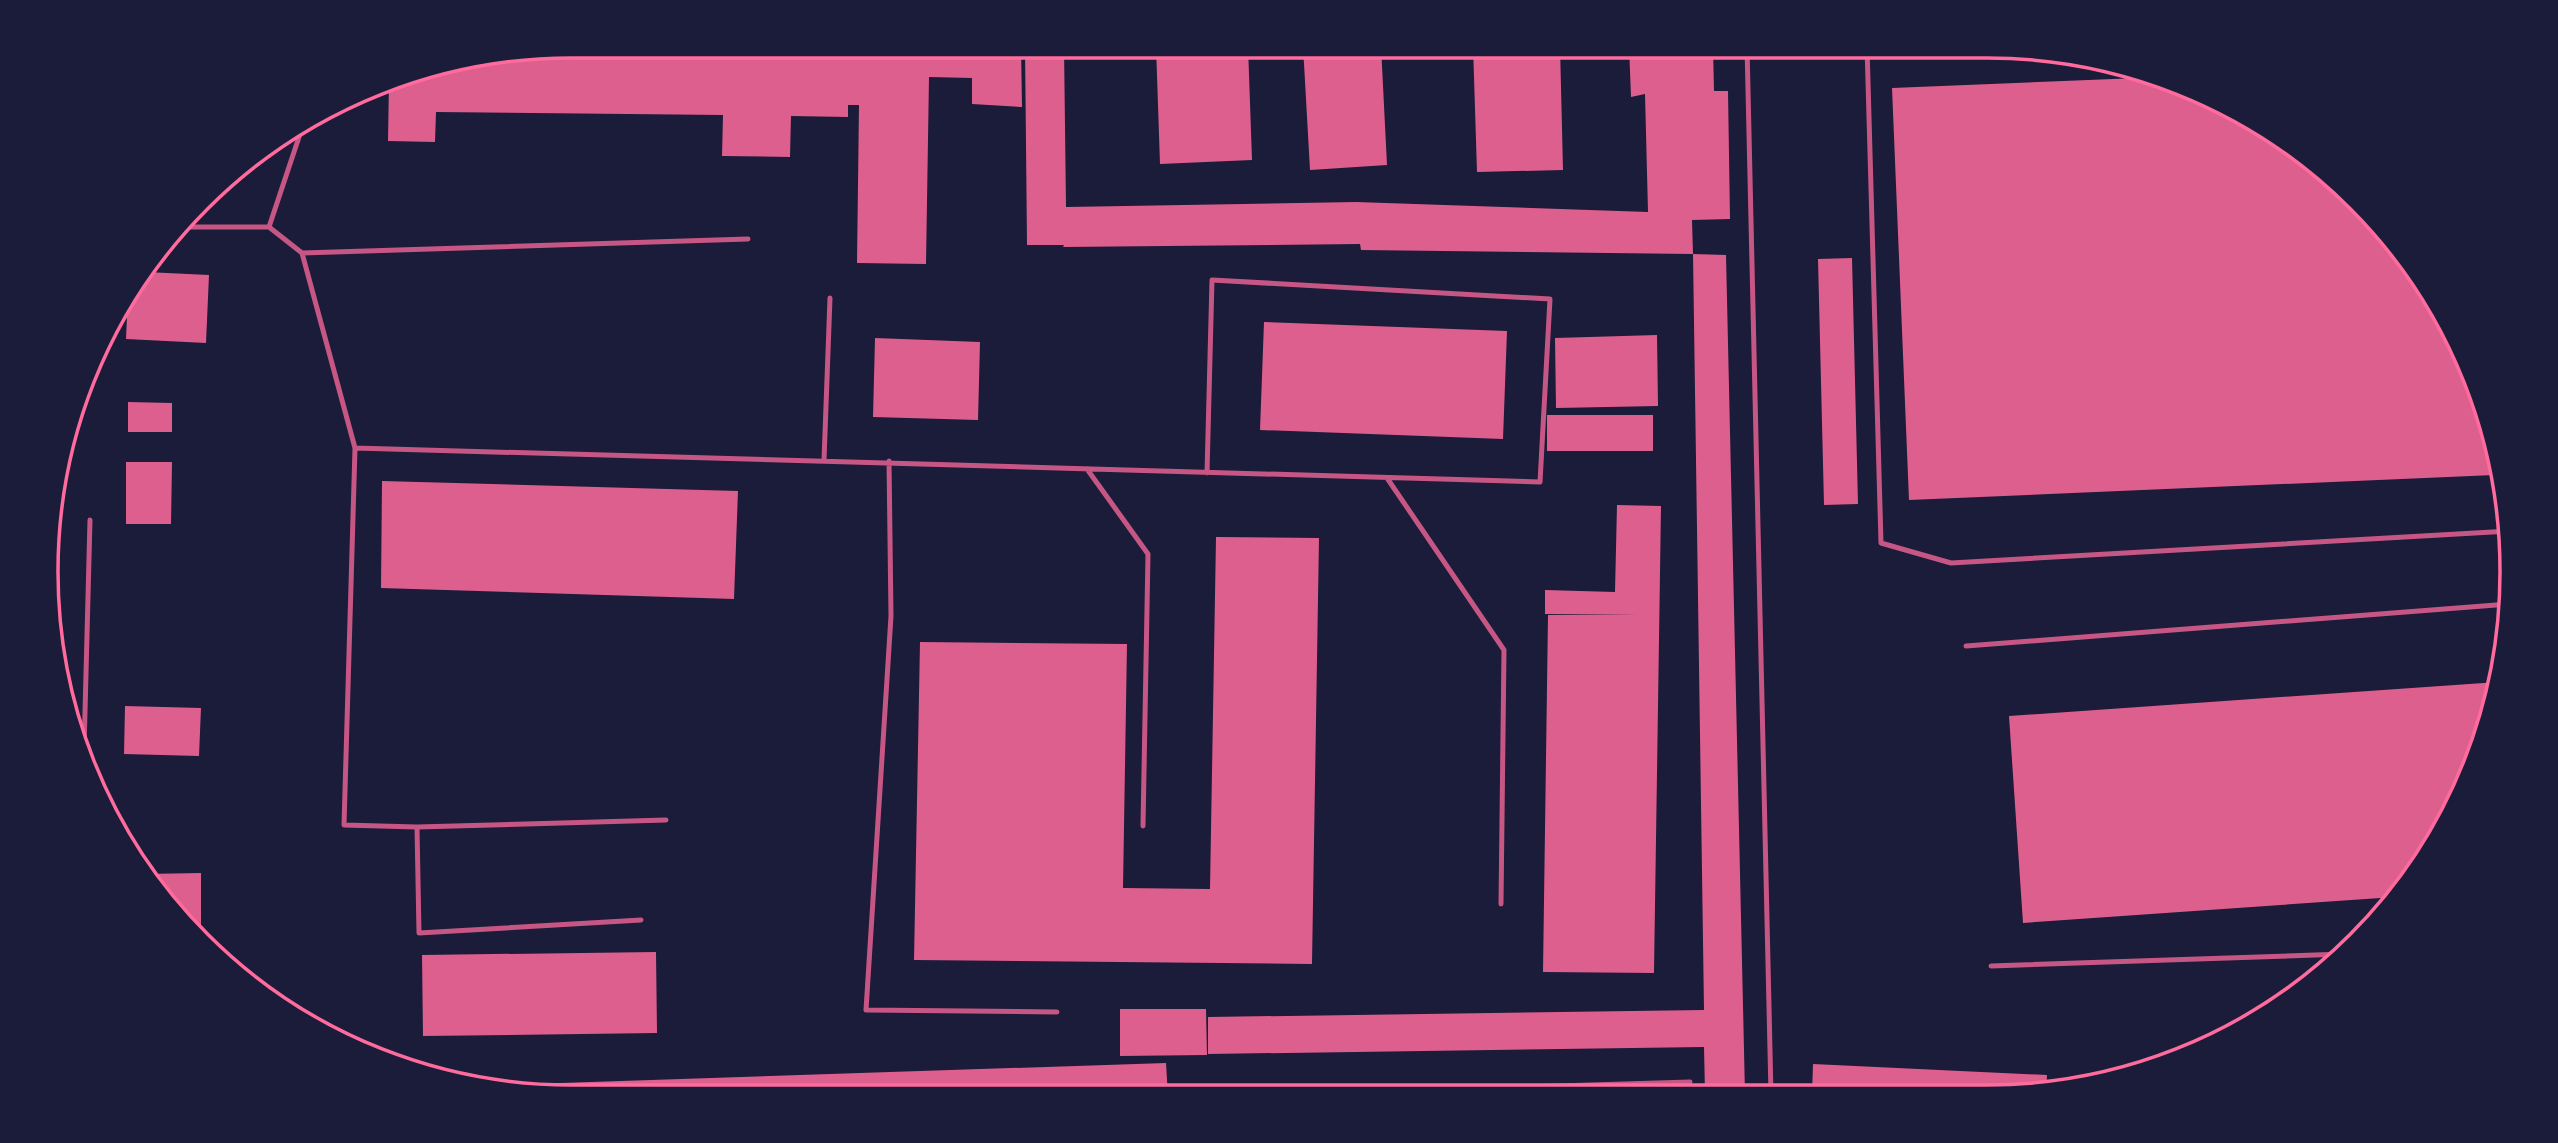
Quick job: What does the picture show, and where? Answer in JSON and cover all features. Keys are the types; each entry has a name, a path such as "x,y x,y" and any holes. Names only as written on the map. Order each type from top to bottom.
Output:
{"lane":[{"path":"1747,58 1771,1085"},
{"path":"1867,58 1881,542 1951,563 2498,532"},
{"path":"269,227 299,136"},
{"path":"191,227 269,227 302,253 355,447 344,825 417,827 666,820"},
{"path":"302,253 748,239"},
{"path":"355,447 889,461 1207,473 1540,482 1550,299 1212,280 1207,473"},
{"path":"824,460 830,298"},
{"path":"889,461 891,616 866,1010 1057,1012"},
{"path":"1087,469 1148,554 1143,826"},
{"path":"1387,478 1504,650 1501,904"},
{"path":"84,735 90,520"},
{"path":"1966,646 2499,605"},
{"path":"417,827 419,933 641,920"},
{"path":"1991,966 2329,955"},
{"path":"1585,1085 1690,1082"}],"building":[{"path":"572,58 1021,58 1022,107 972,104 972,78 929,77 926,264 857,263 859,105 848,105 848,117 791,116 790,157 722,156 723,115 436,112 435,142 388,141 389,92 439,75 504,62"},
{"path":"1025,58 1064,58 1066,207 1356,202 1648,212 1645,94 1631,97 1629,58 1713,58 1714,91 1728,91 1730,219 1692,220 1693,254 1361,250 1360,244 1063,247 1064,245 1027,245"},
{"path":"1156,58 1248,58 1252,160 1160,164"},
{"path":"1304,58 1382,58 1387,165 1310,170"},
{"path":"1473,58 1560,58 1563,170 1477,172"},
{"path":"2130,78 2214,111 2272,144 2350,208 2414,286 2461,375 2483,439 2491,475 1909,500 1892,88"},
{"path":"1693,254 1726,255 1745,1085 1705,1085 1704,1047 1208,1054 1208,1017 1704,1010"},
{"path":"1852,258 1858,504 1824,505 1818,259"},
{"path":"154,272 209,275 206,343 126,339 127,315"},
{"path":"1264,322 1507,331 1503,439 1260,430"},
{"path":"1657,335 1658,406 1556,408 1555,338"},
{"path":"875,338 980,342 978,420 873,417"},
{"path":"128,402 172,403 172,432 128,432"},
{"path":"1547,415 1653,415 1653,451 1547,451"},
{"path":"126,462 172,462 171,524 126,524"},
{"path":"382,481 738,491 734,599 381,588"},
{"path":"1617,505 1661,506 1654,973 1543,972 1548,615 1638,615 1545,614 1545,590 1615,592"},
{"path":"1216,537 1319,538 1312,964 914,960 920,642 1127,644 1123,888 1210,889"},
{"path":"2488,683 2473,737 2447,799 2414,857 2383,898 2023,923 2009,716"},
{"path":"125,706 201,708 199,756 124,754"},
{"path":"201,873 201,927 185,910 156,874"},
{"path":"656,952 657,1033 423,1036 422,955"},
{"path":"1120,1009 1206,1009 1207,1055 1120,1056"},
{"path":"1166,1063 1167,1085 572,1085 535,1084"},
{"path":"1813,1064 2047,1075 2047,1082 2020,1084 1812,1085"}]}
